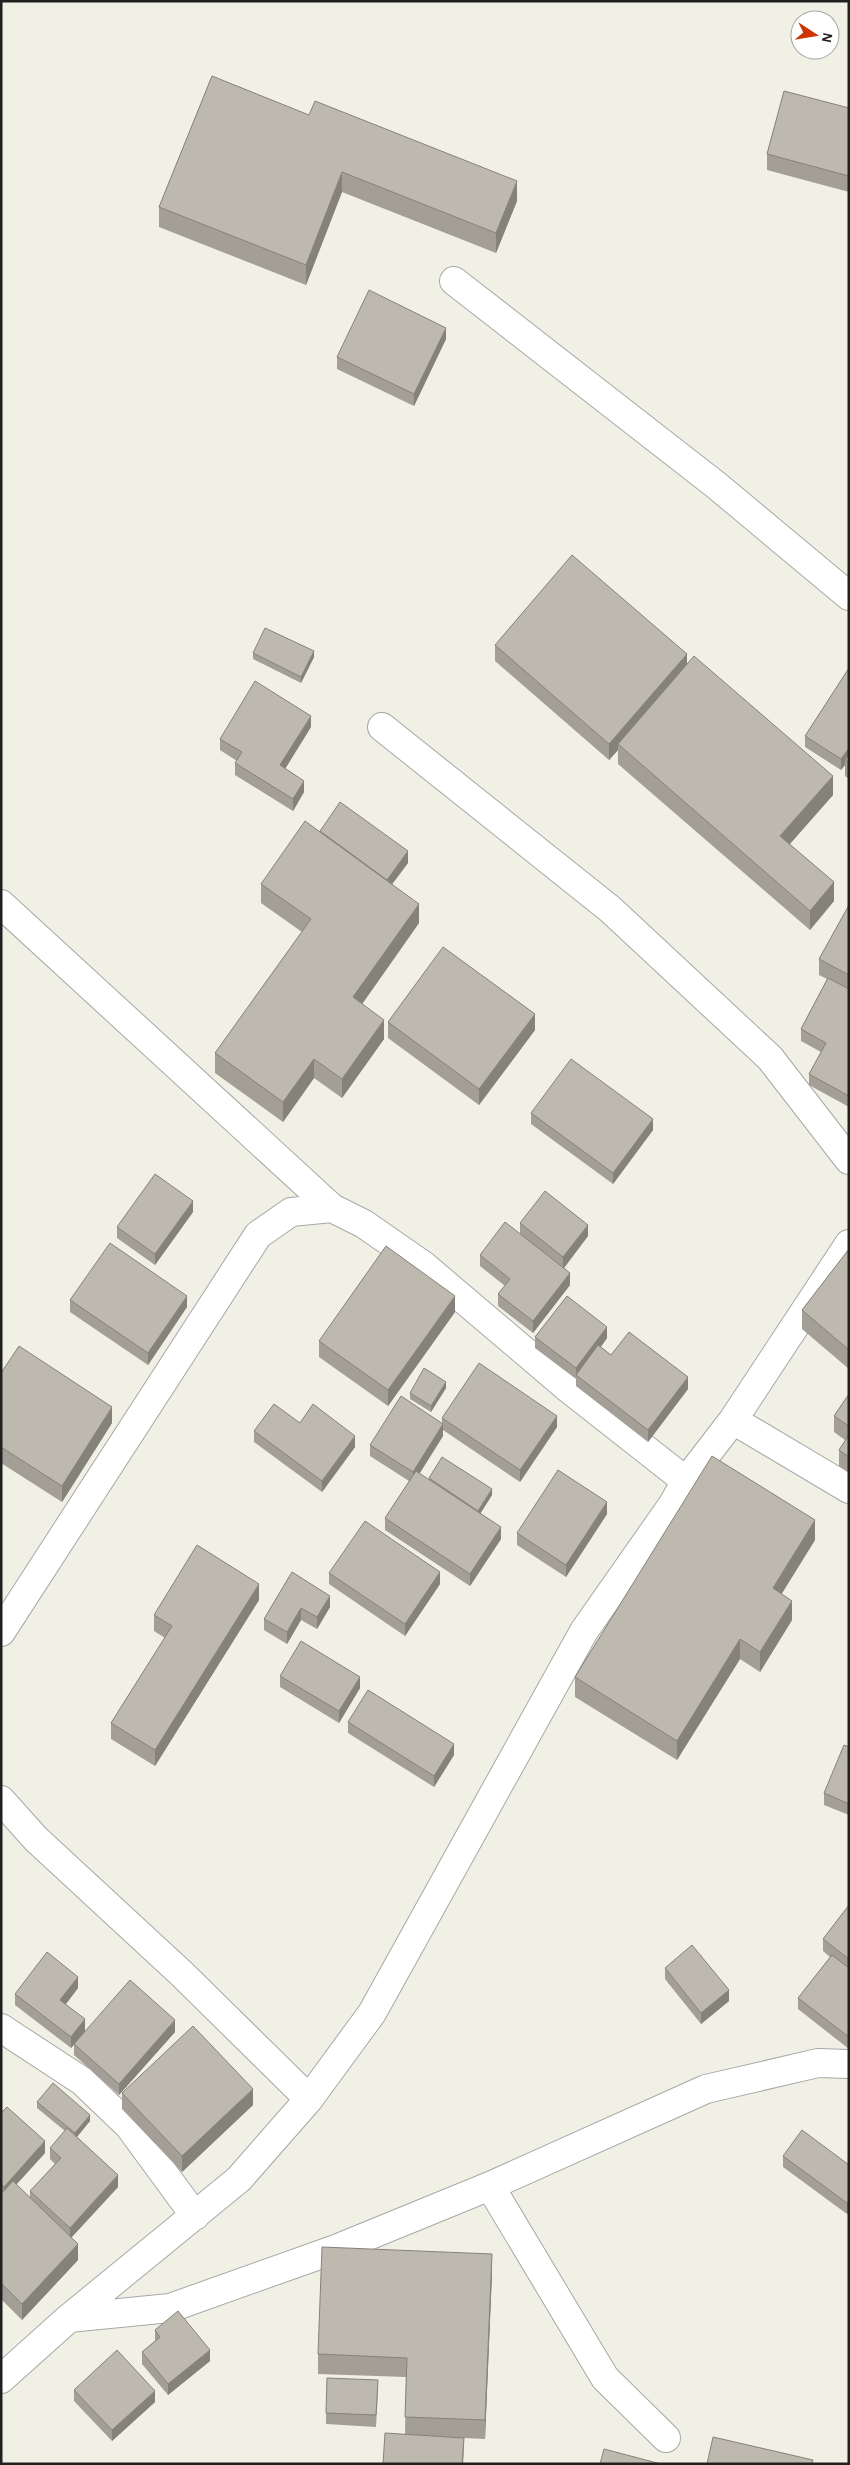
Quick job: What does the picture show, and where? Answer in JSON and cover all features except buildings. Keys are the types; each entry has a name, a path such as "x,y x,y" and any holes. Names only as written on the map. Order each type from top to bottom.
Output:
{"street":[{"path":"454,281 716,485 849,596"},
{"path":"382,728 610,909 770,1058 849,1160"},
{"path":"1,904 332,1208 364,1224 423,1266 569,1389 686,1481"},
{"path":"1,1632 258,1235 291,1212 332,1208"},
{"path":"1,2379 69,2318 239,2179 309,2099 372,2013 584,1631 673,1504 686,1481 733,1420 849,1244"},
{"path":"733,1420 849,1489"},
{"path":"1,1800 36,1839 182,1974 309,2099"},
{"path":"1,2028 82,2081 129,2126 195,2216"},
{"path":"69,2318 170,2308 336,2249 490,2186 706,2089 818,2063 849,2064"},
{"path":"490,2186 605,2378 666,2438"}]}
